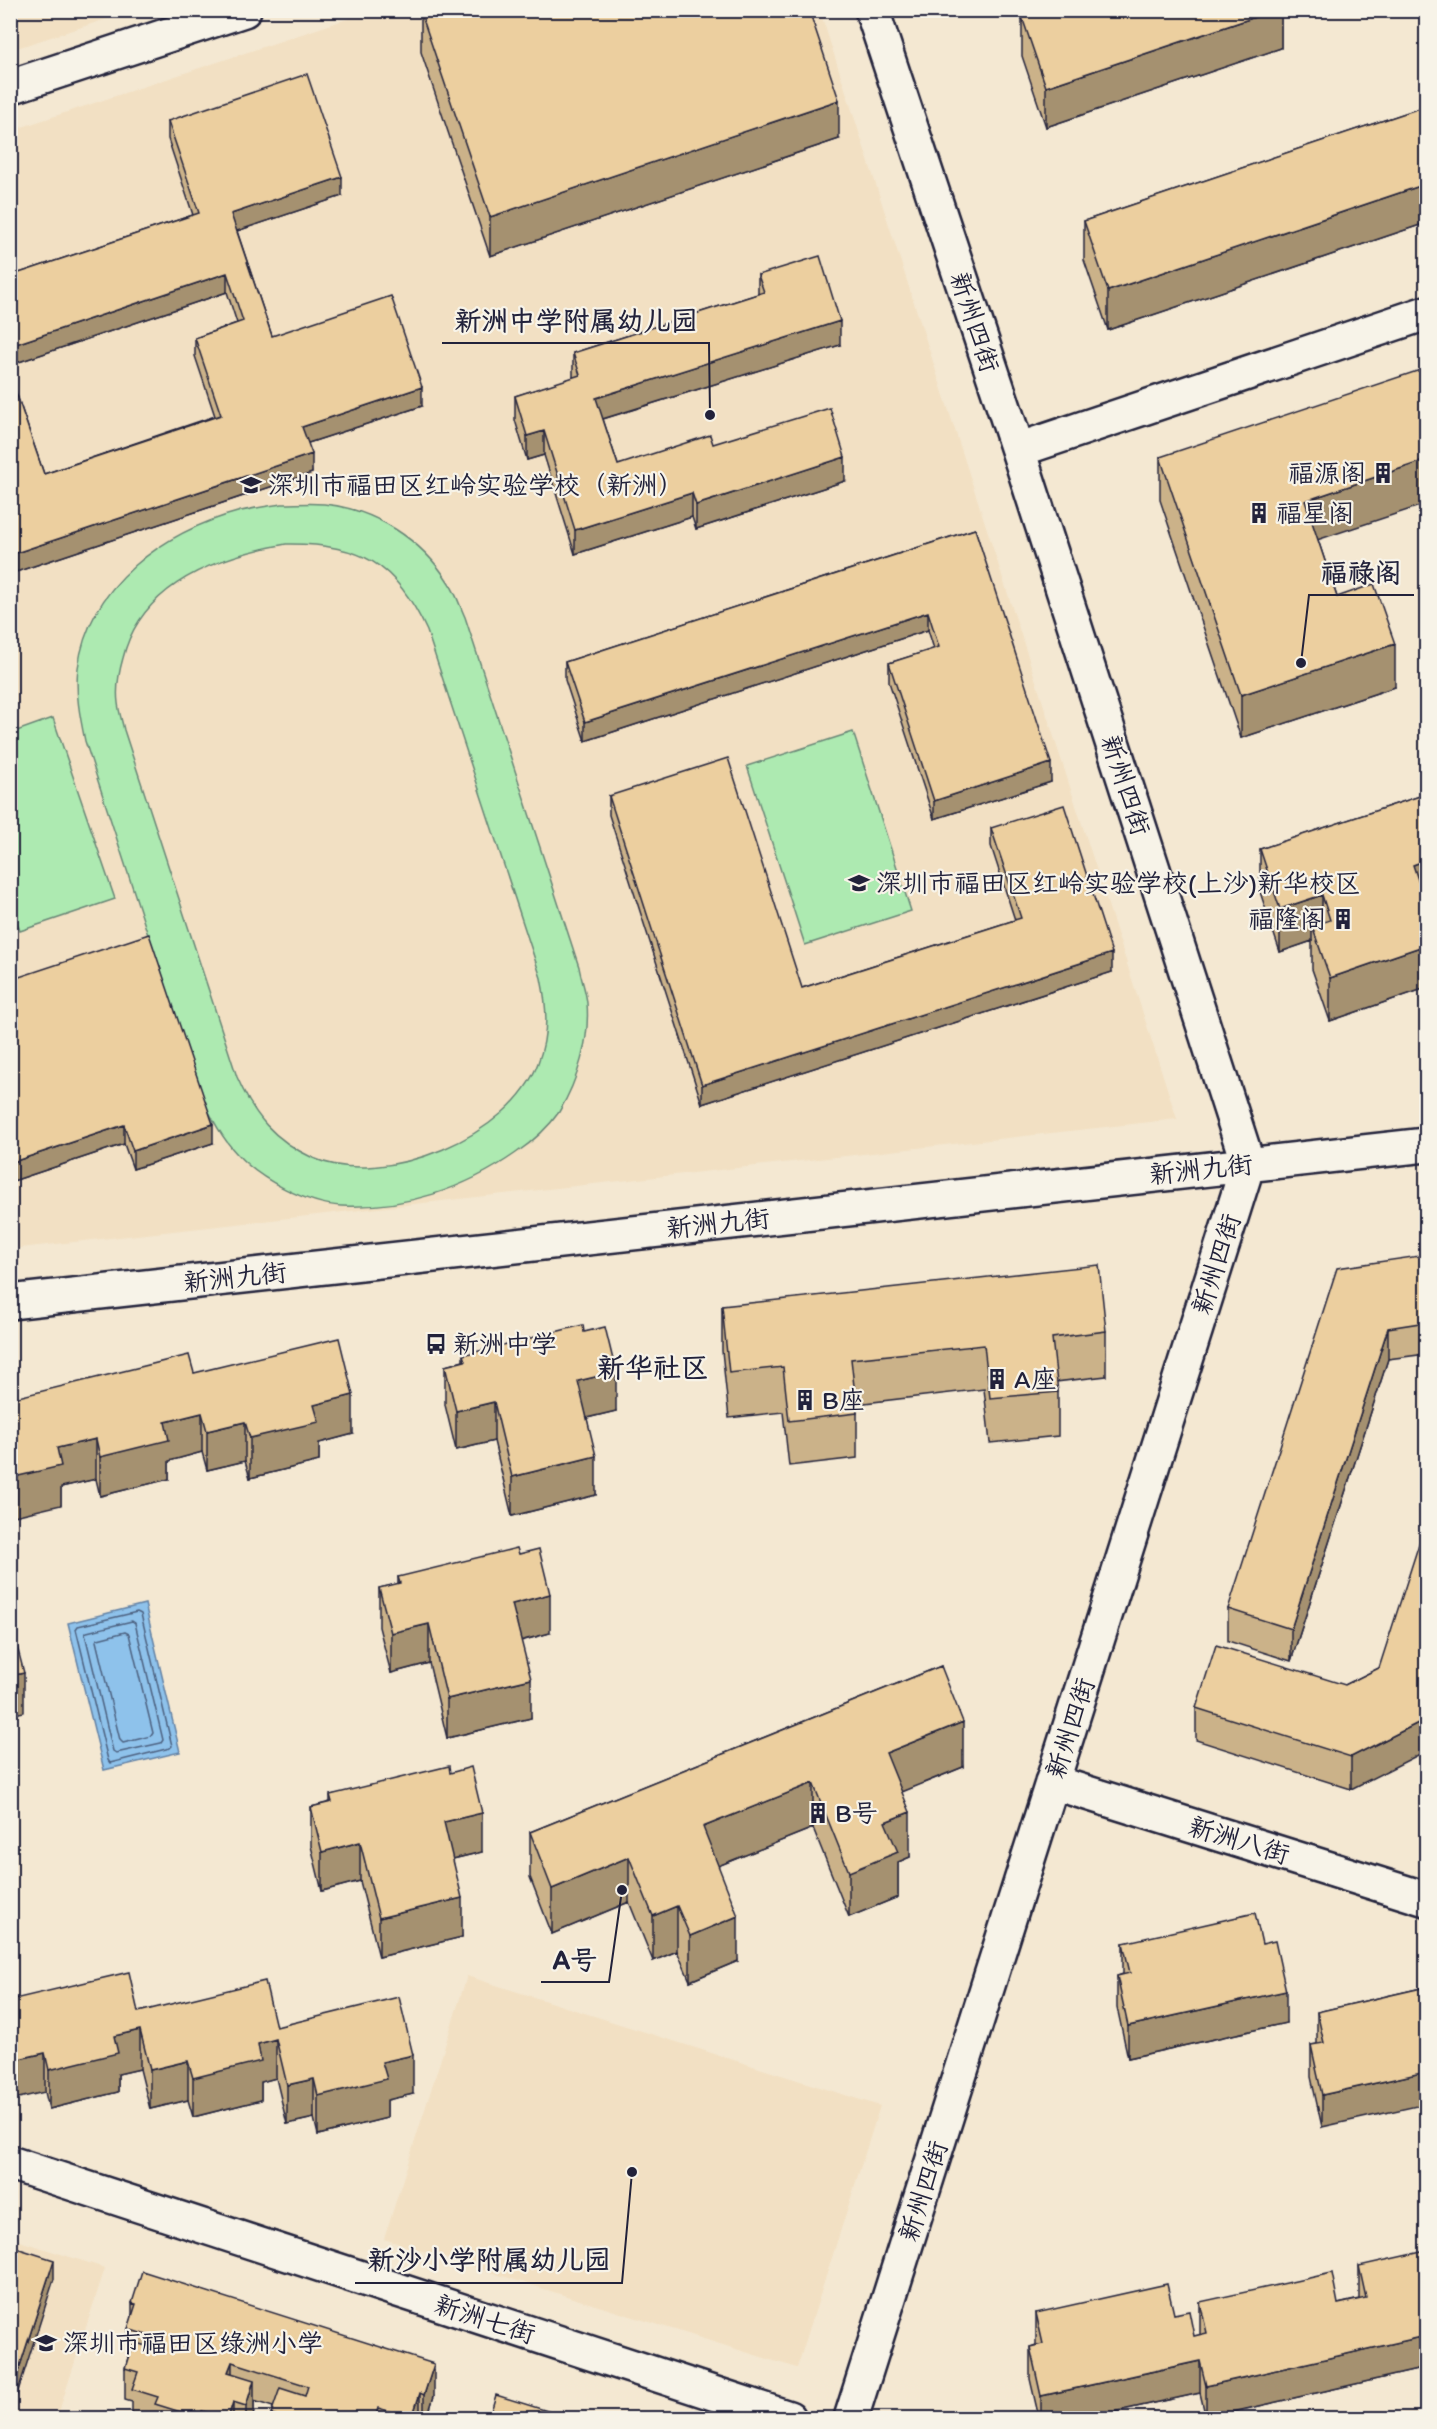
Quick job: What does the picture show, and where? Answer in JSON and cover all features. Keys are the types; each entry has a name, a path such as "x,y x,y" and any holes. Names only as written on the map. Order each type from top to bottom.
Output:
{"street":[{"path":"10,87 244,10"},
{"name":"新州四街","path":"851,2418 1248,1164 1018,450 872,10"},
{"path":"1018,450 1426,313"},
{"name":"新洲九街","path":"10,1302 1426,1145"},
{"name":"新洲八街","path":"1052,1782 1426,1899"},
{"name":"新洲七街","path":"10,2163 789,2418"}],"shaded area":[{"path":"11,10 131,10 131,11 11,50"},
{"path":"371,11 820,11 1177,1119 11,1249 10,131"},
{"path":"467,1976 880,2106 797,2368 384,2239"},
{"name":"深圳市福田区绿洲小学","path":"10,2238 105,2268 57,2418 11,2418"}],"green space":[{"path":"282,504 324,504 343,507 379,520 396,529 425,553 438,567 456,595 586,994 587,1031 581,1059 566,1100 550,1124 516,1153 476,1177 433,1194 388,1204 341,1206 314,1201 271,1181 246,1163 225,1140 199,1092 81,723 77,677 85,638 97,611 114,587 135,565 159,547 185,532 241,511","holes":["286,544 312,545 355,553 388,573 415,608 427,631 541,978 545,999 544,1042 538,1063 524,1089 502,1113 474,1133 442,1150 409,1161 374,1166 342,1166 313,1158 299,1151 276,1135 251,1104 237,1077 124,730 118,703 120,669 132,632 146,611 165,593 186,578 234,556"]},
{"path":"53,718 115,899 20,931 10,903 11,733"},
{"path":"853,732 911,911 805,945 747,766"}],"water":[{"path":"145,1604 180,1752 104,1770 68,1623"}],"building":[{"path":"429,10 809,10 839,100 490,217 421,13"},
{"path":"1041,10 1276,10 1046,87 1022,17"},
{"path":"307,74 342,177 231,214 272,336 391,296 422,387 302,427 312,454 10,555 10,485 12,484 10,479 10,375 44,474 221,415 195,338 243,321 227,273 10,346 10,276 199,213 168,121"},
{"path":"1426,106 1426,184 1108,291 1084,221"},
{"path":"820,256 840,321 596,398 618,465 710,435 713,444 830,408 845,457 696,505 692,493 575,530 544,431 527,436 515,396 580,375 573,353 764,292 758,275"},
{"path":"1426,368 1426,460 1305,501 1337,597 1374,584 1395,644 1241,695 1160,457"},
{"path":"975,529 1051,763 934,801 889,663 939,647 928,612 585,722 565,662"},
{"path":"728,758 802,988 1021,918 991,828 1064,805 1112,953 702,1085 609,796"},
{"name":"福隆阁","path":"1426,794 1426,860 1413,865 1421,889 1426,888 1426,945 1330,978 1312,926 1330,920 1322,895 1280,909 1260,849"},
{"path":"149,934 213,1124 133,1151 124,1125 10,1163 10,980"},
{"path":"1426,1255 1426,1322 1388,1328 1291,1629 1228,1609 1337,1268"},
{"path":"1099,1265 1106,1331 1052,1338 1058,1392 990,1398 984,1345 851,1359 857,1413 789,1421 783,1367 729,1373 722,1306"},
{"path":"583,1325 584,1332 605,1327 616,1372 578,1381 596,1456 512,1477 494,1402 456,1411 445,1366 465,1361 463,1355"},
{"path":"339,1338 353,1395 314,1405 319,1422 250,1438 245,1422 207,1431 202,1413 165,1422 169,1440 100,1457 96,1439 57,1448 61,1466 10,1478 10,1399 189,1355 194,1373"},
{"path":"1426,1522 1426,1719 1351,1757 1196,1708 1216,1645 1345,1685 1379,1668"},
{"path":"517,1548 519,1554 539,1549 550,1594 512,1604 531,1679 447,1699 429,1624 391,1633 379,1588 400,1583 398,1577"},
{"path":"10,1619 24,1673 10,1676"},
{"path":"941,1666 963,1722 886,1753 910,1812 885,1822 898,1852 849,1872 813,1783 703,1827 738,1916 690,1936 677,1906 653,1916 629,1857 552,1889 530,1832"},
{"path":"449,1766 450,1773 471,1767 482,1813 444,1822 462,1898 379,1918 360,1842 322,1852 311,1807 332,1802 330,1795"},
{"path":"1255,1913 1262,1944 1275,1941 1286,1991 1128,2026 1117,1976 1130,1973 1123,1943"},
{"path":"129,1972 138,2012 265,1981 276,2027 399,1997 413,2055 382,2062 387,2079 318,2096 314,2079 287,2085 276,2039 258,2044 261,2061 193,2078 188,2061 150,2070 140,2030 114,2036 118,2053 49,2070 45,2053 10,2061 10,2000"},
{"path":"1426,1987 1426,2072 1322,2095 1311,2045 1324,2043 1317,2012"},
{"path":"10,2246 54,2260 10,2397"},
{"path":"1426,2251 1426,2336 1206,2386 1200,2361 1041,2396 1030,2347 1043,2344 1036,2313 1167,2284 1174,2314 1189,2311 1194,2336 1207,2333 1200,2302 1332,2273 1338,2304 1366,2298 1359,2266"},
{"path":"142,2271 434,2364 424,2395 420,2393 412,2418 378,2408 375,2418 284,2418 271,2414 280,2388 305,2396 308,2386 232,2362 228,2372 254,2380 246,2406 233,2402 228,2418 202,2411 200,2418 155,2404 158,2397 132,2389 138,2372 125,2368 133,2342 159,2350 162,2340 128,2329 136,2304 132,2303"},
{"path":"496,2395 570,2418 489,2418"}],"place":[{"name":"新洲中学附属幼儿园","path":"710,415"},
{"name":"福源阁","path":"1383,473"},
{"name":"深圳市福田区红岭实验学校（新洲）","path":"251,485"},
{"name":"福星阁","path":"1259,513"},
{"name":"福禄阁","path":"1301,663"},
{"name":"深圳市福田区红岭实验学校(上沙)新华校区","path":"859,883"},
{"name":"福隆阁","path":"1343,919"},
{"name":"新洲中学","path":"436,1344"},
{"name":"A座","path":"997,1379"},
{"name":"B座","path":"805,1400"},
{"name":"B号","path":"818,1813"},
{"name":"A号","path":"622,1890"},
{"name":"新沙小学附属幼儿园","path":"632,2172"},
{"name":"深圳市福田区绿洲小学","path":"46,2343"}],"district":[{"name":"新华社区","path":"653,1367"}]}
